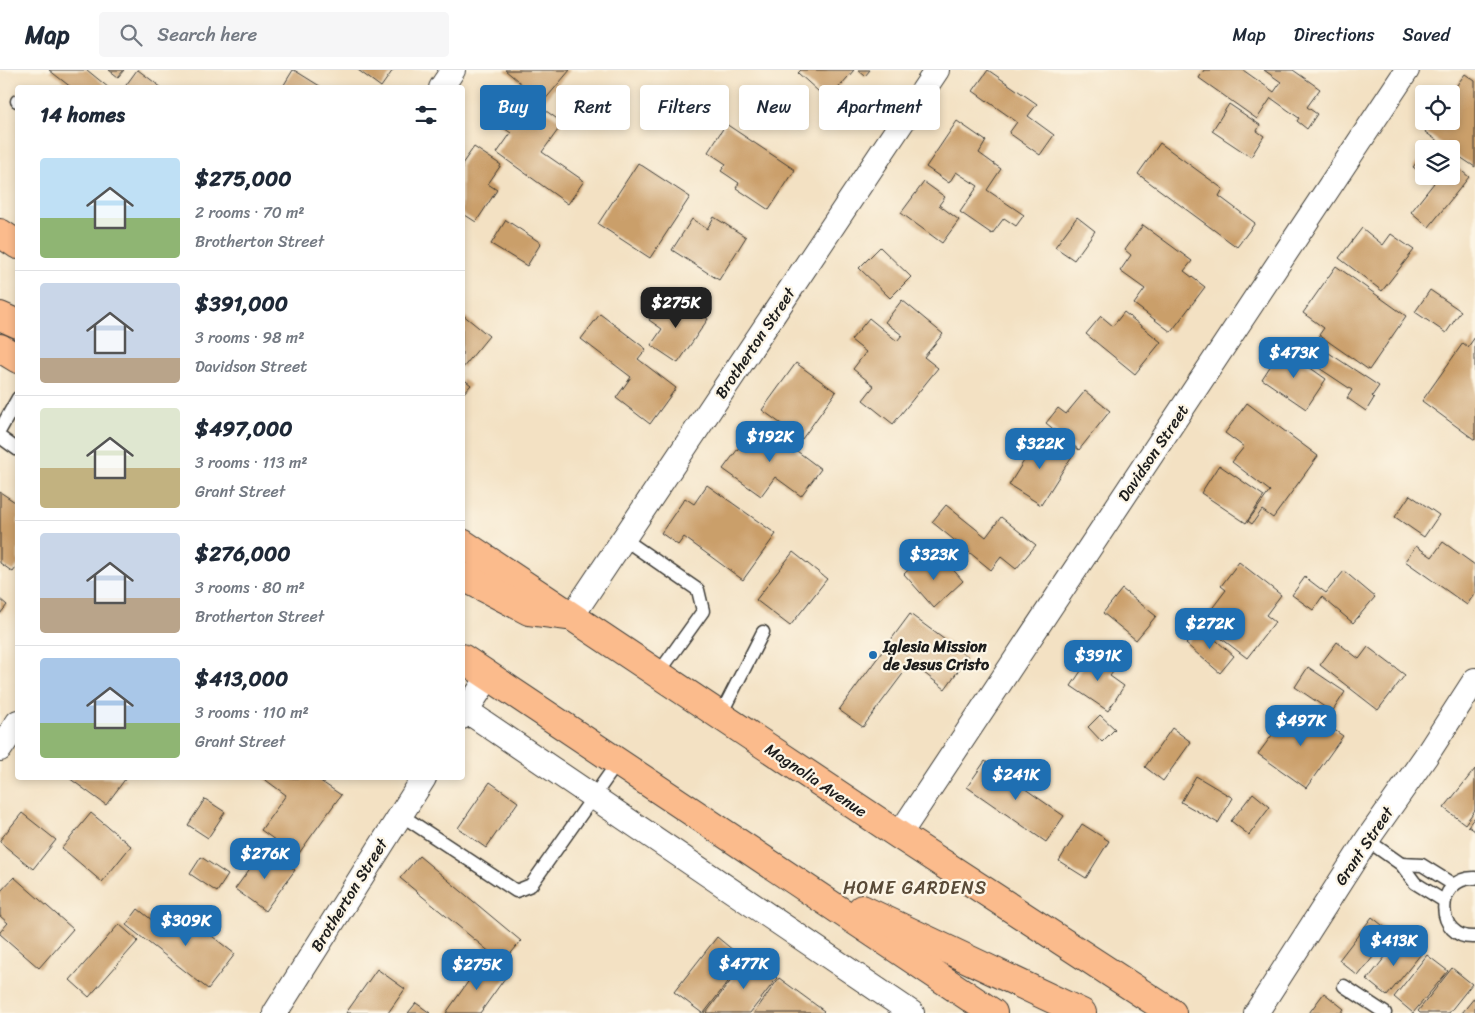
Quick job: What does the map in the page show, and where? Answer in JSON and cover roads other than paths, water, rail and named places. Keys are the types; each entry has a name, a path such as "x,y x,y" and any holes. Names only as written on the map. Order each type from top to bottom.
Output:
{"main road":[{"path":"0,233 15,243"},
{"path":"0,316 15,323"},
{"path":"0,348 15,357"},
{"name":"Magnolia Avenue","path":"465,545 899,835 1172,1013"},
{"path":"465,578 529,612 572,616"},
{"path":"465,660 992,1013"},
{"path":"777,868 1082,1013"}],"street":[{"path":"443,85 452,70"},
{"name":"Brotherton Street","path":"572,616 937,70"},
{"name":"Davidson Street","path":"899,835 1407,70"},
{"path":"489,676 465,714 594,796 912,1013"},
{"name":"Grant Street","path":"1256,1013 1367,840 1426,756 1475,680"},
{"path":"0,749 15,726"},
{"name":"Brotherton Street","path":"275,1013 423,780"}],"lane":[{"path":"0,430 15,403"},
{"path":"0,437 15,448"},
{"path":"624,539 698,590 703,611 658,674"},
{"path":"720,716 763,632"},
{"path":"401,815 516,891 531,884 618,762"},
{"path":"1367,840 1401,864 1415,883 1444,901"},
{"path":"1401,864 1422,865 1454,885"},
{"path":"1475,878 1462,880 1454,885 1444,901 1447,921 1453,929 1460,935 1475,937"},
{"path":"1344,986 1385,1013"}],"place":[{"name":"Iglesia Mission de Jesus Cristo","path":"873,655"}],"district":[{"name":"HOME GARDENS","path":"915,888"}]}
